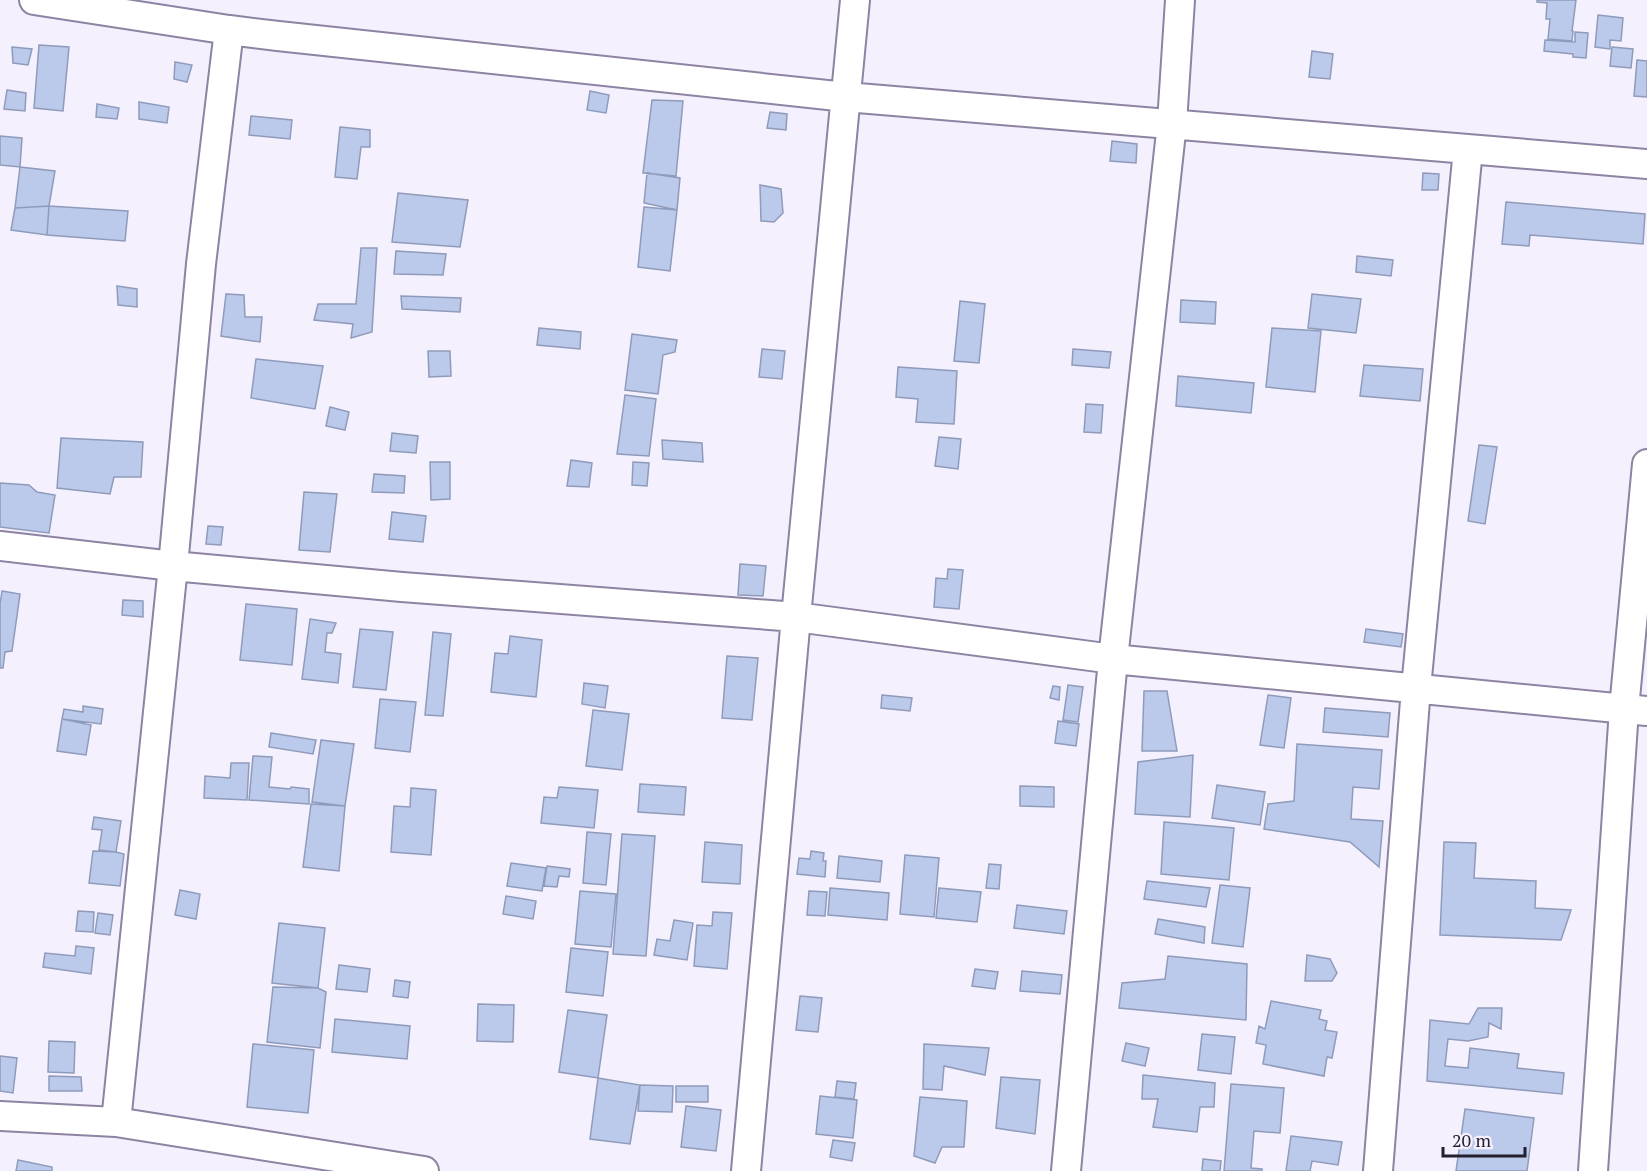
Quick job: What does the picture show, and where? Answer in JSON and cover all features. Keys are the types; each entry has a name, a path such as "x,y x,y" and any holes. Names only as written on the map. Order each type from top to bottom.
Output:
{"street":[{"path":"34,0 229,30 846,97 1647,164"},
{"path":"746,1171 855,0"},
{"path":"1066,1171 1113,659 1172,123 1180,0"},
{"path":"116,1122 173,566 201,264 229,30"},
{"path":"1378,1171 1416,688 1468,149"},
{"path":"1593,1171 1636,710 1647,464"},
{"path":"0,546 173,566 402,587 796,617 1113,659 1636,710"},
{"path":"0,1116 116,1122 424,1171"}],"building":[{"path":"1537,0 1576,0 1572,41 1548,39 1550,19 1546,19 1547,3 1537,2"},
{"path":"1598,15 1623,18 1621,41 1610,40 1610,49 1595,47"},
{"path":"1575,32 1588,33 1586,58 1573,57 1573,54 1544,51 1545,40 1575,42"},
{"path":"39,45 69,47 63,111 34,108"},
{"path":"12,47 32,49 28,65 13,63"},
{"path":"1612,47 1633,49 1631,68 1610,66"},
{"path":"1312,51 1333,54 1330,79 1309,77"},
{"path":"1637,60 1647,61 1647,97 1634,96"},
{"path":"175,62 192,65 187,82 174,79"},
{"path":"7,90 26,93 25,111 4,109"},
{"path":"590,91 609,95 606,113 587,110"},
{"path":"652,100 683,101 676,176 643,173"},
{"path":"139,102 169,107 167,123 139,119"},
{"path":"97,104 119,108 117,119 96,117"},
{"path":"770,112 787,114 786,130 767,128"},
{"path":"251,116 292,120 290,139 249,135"},
{"path":"340,127 370,130 370,147 361,147 357,179 335,177"},
{"path":"0,136 22,138 20,167 0,165"},
{"path":"1112,141 1137,144 1136,163 1110,161"},
{"path":"20,167 55,171 49,206 15,208"},
{"path":"647,173 680,178 677,210 644,203"},
{"path":"1423,173 1439,174 1438,190 1422,190"},
{"path":"760,185 781,189 783,213 774,222 761,221"},
{"path":"398,193 468,200 460,247 392,242"},
{"path":"1506,202 1645,214 1643,244 1530,235 1529,246 1502,244"},
{"path":"49,206 47,235 11,230 15,208"},
{"path":"49,206 128,211 125,241 47,235"},
{"path":"644,207 677,210 670,271 638,267"},
{"path":"361,248 377,248 372,332 351,338 353,324 314,320 318,304 356,304"},
{"path":"396,251 446,254 443,275 394,274"},
{"path":"1357,256 1393,260 1391,276 1356,272"},
{"path":"117,286 137,289 137,307 118,305"},
{"path":"226,294 244,295 245,317 262,317 260,342 221,336"},
{"path":"1312,294 1361,299 1356,333 1308,328"},
{"path":"401,296 461,298 460,312 402,309"},
{"path":"1181,300 1216,302 1215,324 1180,322"},
{"path":"960,301 985,304 979,363 954,361"},
{"path":"539,328 581,332 580,349 537,345"},
{"path":"1272,328 1321,331 1315,392 1266,387"},
{"path":"632,334 677,340 675,352 663,355 658,394 625,390"},
{"path":"762,349 785,351 782,379 759,377"},
{"path":"1073,349 1111,352 1109,368 1072,365"},
{"path":"428,351 450,351 451,376 429,377"},
{"path":"256,359 323,366 315,409 251,398"},
{"path":"1364,365 1423,369 1420,401 1360,396"},
{"path":"898,367 957,371 954,424 916,422 918,399 896,397"},
{"path":"1178,376 1254,383 1251,413 1176,406"},
{"path":"625,395 656,399 649,456 617,454"},
{"path":"1086,404 1103,405 1101,433 1084,432"},
{"path":"330,407 349,412 345,430 326,426"},
{"path":"392,433 418,436 416,453 390,451"},
{"path":"939,437 961,439 958,469 935,466"},
{"path":"61,438 143,442 141,477 114,477 110,494 57,488"},
{"path":"662,440 702,443 703,462 663,459"},
{"path":"1479,445 1497,447 1485,524 1468,521"},
{"path":"571,460 592,463 589,487 567,486"},
{"path":"430,462 450,462 450,499 431,500"},
{"path":"633,462 649,463 647,486 632,485"},
{"path":"374,474 405,476 404,493 372,492"},
{"path":"0,483 29,485 37,492 55,495 49,533 0,527"},
{"path":"304,492 337,494 330,552 299,550"},
{"path":"392,512 426,516 423,542 389,539"},
{"path":"208,526 223,527 221,545 206,544"},
{"path":"740,564 766,566 763,596 738,595"},
{"path":"948,569 963,570 959,609 934,607 936,578 947,579"},
{"path":"2,591 20,594 12,651 5,652 3,668 0,668 0,604"},
{"path":"123,600 143,601 143,617 122,615"},
{"path":"246,604 297,609 292,665 240,660"},
{"path":"310,619 336,623 332,633 327,633 325,652 341,654 338,683 302,679"},
{"path":"360,629 393,632 386,690 353,687"},
{"path":"1366,629 1403,634 1401,647 1364,642"},
{"path":"433,632 451,634 443,716 425,715"},
{"path":"510,636 542,640 536,697 491,692 495,653 508,654"},
{"path":"727,656 758,658 752,720 722,718"},
{"path":"584,683 608,686 605,708 582,704"},
{"path":"1068,685 1083,687 1078,722 1063,720"},
{"path":"1053,686 1060,687 1059,700 1050,698"},
{"path":"1144,691 1167,691 1177,751 1142,751"},
{"path":"882,695 912,698 910,711 881,708"},
{"path":"1268,695 1291,698 1284,748 1260,745"},
{"path":"380,699 416,702 410,752 375,748"},
{"path":"83,706 103,709 101,724 62,719 64,709 83,712"},
{"path":"1325,708 1390,713 1388,737 1323,732"},
{"path":"593,710 629,714 622,770 586,766"},
{"path":"62,719 91,725 86,755 57,751"},
{"path":"1058,721 1079,724 1076,746 1055,743"},
{"path":"271,733 316,740 313,754 269,747"},
{"path":"321,740 354,744 345,806 312,802"},
{"path":"1297,744 1382,750 1379,789 1353,787 1351,819 1383,821 1379,867 1350,842 1264,829 1268,804 1294,801"},
{"path":"1193,755 1190,817 1135,814 1138,762"},
{"path":"253,756 272,757 269,787 309,789 309,804 249,800"},
{"path":"231,763 249,763 247,800 204,798 205,776 230,778"},
{"path":"640,784 686,787 684,815 638,812"},
{"path":"1217,785 1265,792 1260,825 1212,818"},
{"path":"1020,786 1054,787 1054,807 1020,806"},
{"path":"559,787 598,790 594,828 541,823 544,797 557,798"},
{"path":"411,788 436,790 431,855 391,852 394,806 410,807"},
{"path":"311,804 345,806 339,871 303,867"},
{"path":"94,817 121,821 116,852 99,850 102,830 92,829"},
{"path":"1164,822 1234,828 1229,880 1161,874"},
{"path":"587,832 611,834 606,885 583,883"},
{"path":"622,834 655,836 646,956 613,954"},
{"path":"705,842 742,845 740,884 702,882"},
{"path":"1444,842 1476,843 1474,878 1536,881 1535,908 1571,910 1561,940 1440,935"},
{"path":"93,851 124,854 120,886 89,883"},
{"path":"811,851 824,853 825,877 797,874 799,858 810,859"},
{"path":"905,855 939,858 934,917 900,914"},
{"path":"839,856 882,861 880,882 837,878"},
{"path":"511,863 546,868 542,891 507,886"},
{"path":"989,864 1001,865 999,889 986,888"},
{"path":"547,866 570,869 569,877 559,876 557,887 544,886"},
{"path":"1147,881 1210,888 1206,907 1144,899"},
{"path":"1220,885 1250,888 1243,947 1212,943"},
{"path":"830,888 889,893 887,920 828,915"},
{"path":"939,888 981,892 977,922 936,918"},
{"path":"180,890 200,894 196,919 175,915"},
{"path":"580,891 616,894 611,947 575,944"},
{"path":"809,891 827,892 825,916 807,915"},
{"path":"506,896 536,901 533,919 503,914"},
{"path":"1017,905 1067,911 1064,934 1014,928"},
{"path":"78,911 94,912 93,932 76,931"},
{"path":"713,912 732,913 727,969 694,966 697,925 712,926"},
{"path":"98,913 113,915 110,935 95,933"},
{"path":"1158,919 1205,927 1204,943 1155,934"},
{"path":"674,920 693,923 687,960 654,955 657,939 670,941"},
{"path":"279,923 325,928 318,988 272,983"},
{"path":"76,946 94,948 91,974 43,967 45,953 75,956"},
{"path":"571,948 608,952 603,996 566,992"},
{"path":"1307,955 1330,959 1337,973 1332,981 1305,981"},
{"path":"1168,956 1247,964 1246,1020 1119,1008 1122,983 1165,979"},
{"path":"339,965 370,969 367,992 336,989"},
{"path":"975,969 998,972 995,989 972,986"},
{"path":"1022,971 1062,975 1060,994 1020,991"},
{"path":"395,980 410,982 408,998 393,996"},
{"path":"273,987 318,988 326,992 320,1048 267,1042"},
{"path":"800,996 822,998 818,1032 796,1030"},
{"path":"1271,1001 1321,1010 1319,1019 1327,1021 1325,1030 1337,1032 1332,1058 1327,1057 1324,1076 1263,1064 1266,1045 1256,1043 1259,1026 1265,1029"},
{"path":"478,1004 514,1005 513,1042 477,1041"},
{"path":"1478,1008 1502,1008 1501,1029 1489,1023 1488,1037 1468,1041 1448,1039 1445,1066 1468,1068 1470,1048 1519,1054 1517,1068 1564,1073 1562,1094 1427,1081 1430,1020 1469,1024"},
{"path":"568,1010 607,1015 598,1078 559,1072"},
{"path":"335,1019 410,1026 407,1059 332,1052"},
{"path":"1202,1034 1235,1037 1231,1074 1198,1070"},
{"path":"49,1041 75,1042 74,1073 48,1072"},
{"path":"1126,1043 1149,1048 1145,1066 1122,1061"},
{"path":"253,1044 314,1050 308,1113 247,1107"},
{"path":"924,1044 989,1048 985,1075 944,1066 942,1090 923,1089"},
{"path":"0,1056 17,1058 13,1093 0,1091"},
{"path":"1143,1075 1215,1083 1214,1107 1200,1107 1197,1132 1153,1127 1158,1099 1142,1099"},
{"path":"49,1076 81,1077 82,1091 49,1091"},
{"path":"1001,1077 1040,1080 1035,1134 996,1128"},
{"path":"598,1078 640,1085 630,1144 590,1139"},
{"path":"837,1081 856,1083 854,1099 835,1097"},
{"path":"1231,1084 1284,1088 1280,1133 1254,1131 1251,1168 1262,1169 1262,1171 1224,1171"},
{"path":"640,1085 673,1086 672,1112 638,1111"},
{"path":"676,1086 708,1086 708,1102 676,1102"},
{"path":"820,1096 857,1100 853,1138 816,1134"},
{"path":"920,1097 967,1101 964,1147 942,1147 935,1163 914,1156"},
{"path":"686,1106 721,1110 716,1151 681,1147"},
{"path":"1465,1109 1534,1118 1527,1171 1456,1171"},
{"path":"1291,1136 1342,1142 1338,1165 1312,1161 1310,1171 1286,1171"},
{"path":"833,1140 855,1143 852,1161 830,1157"},
{"path":"1203,1159 1221,1161 1220,1171 1202,1171"},
{"path":"18,1160 52,1167 52,1171 16,1171"}]}
